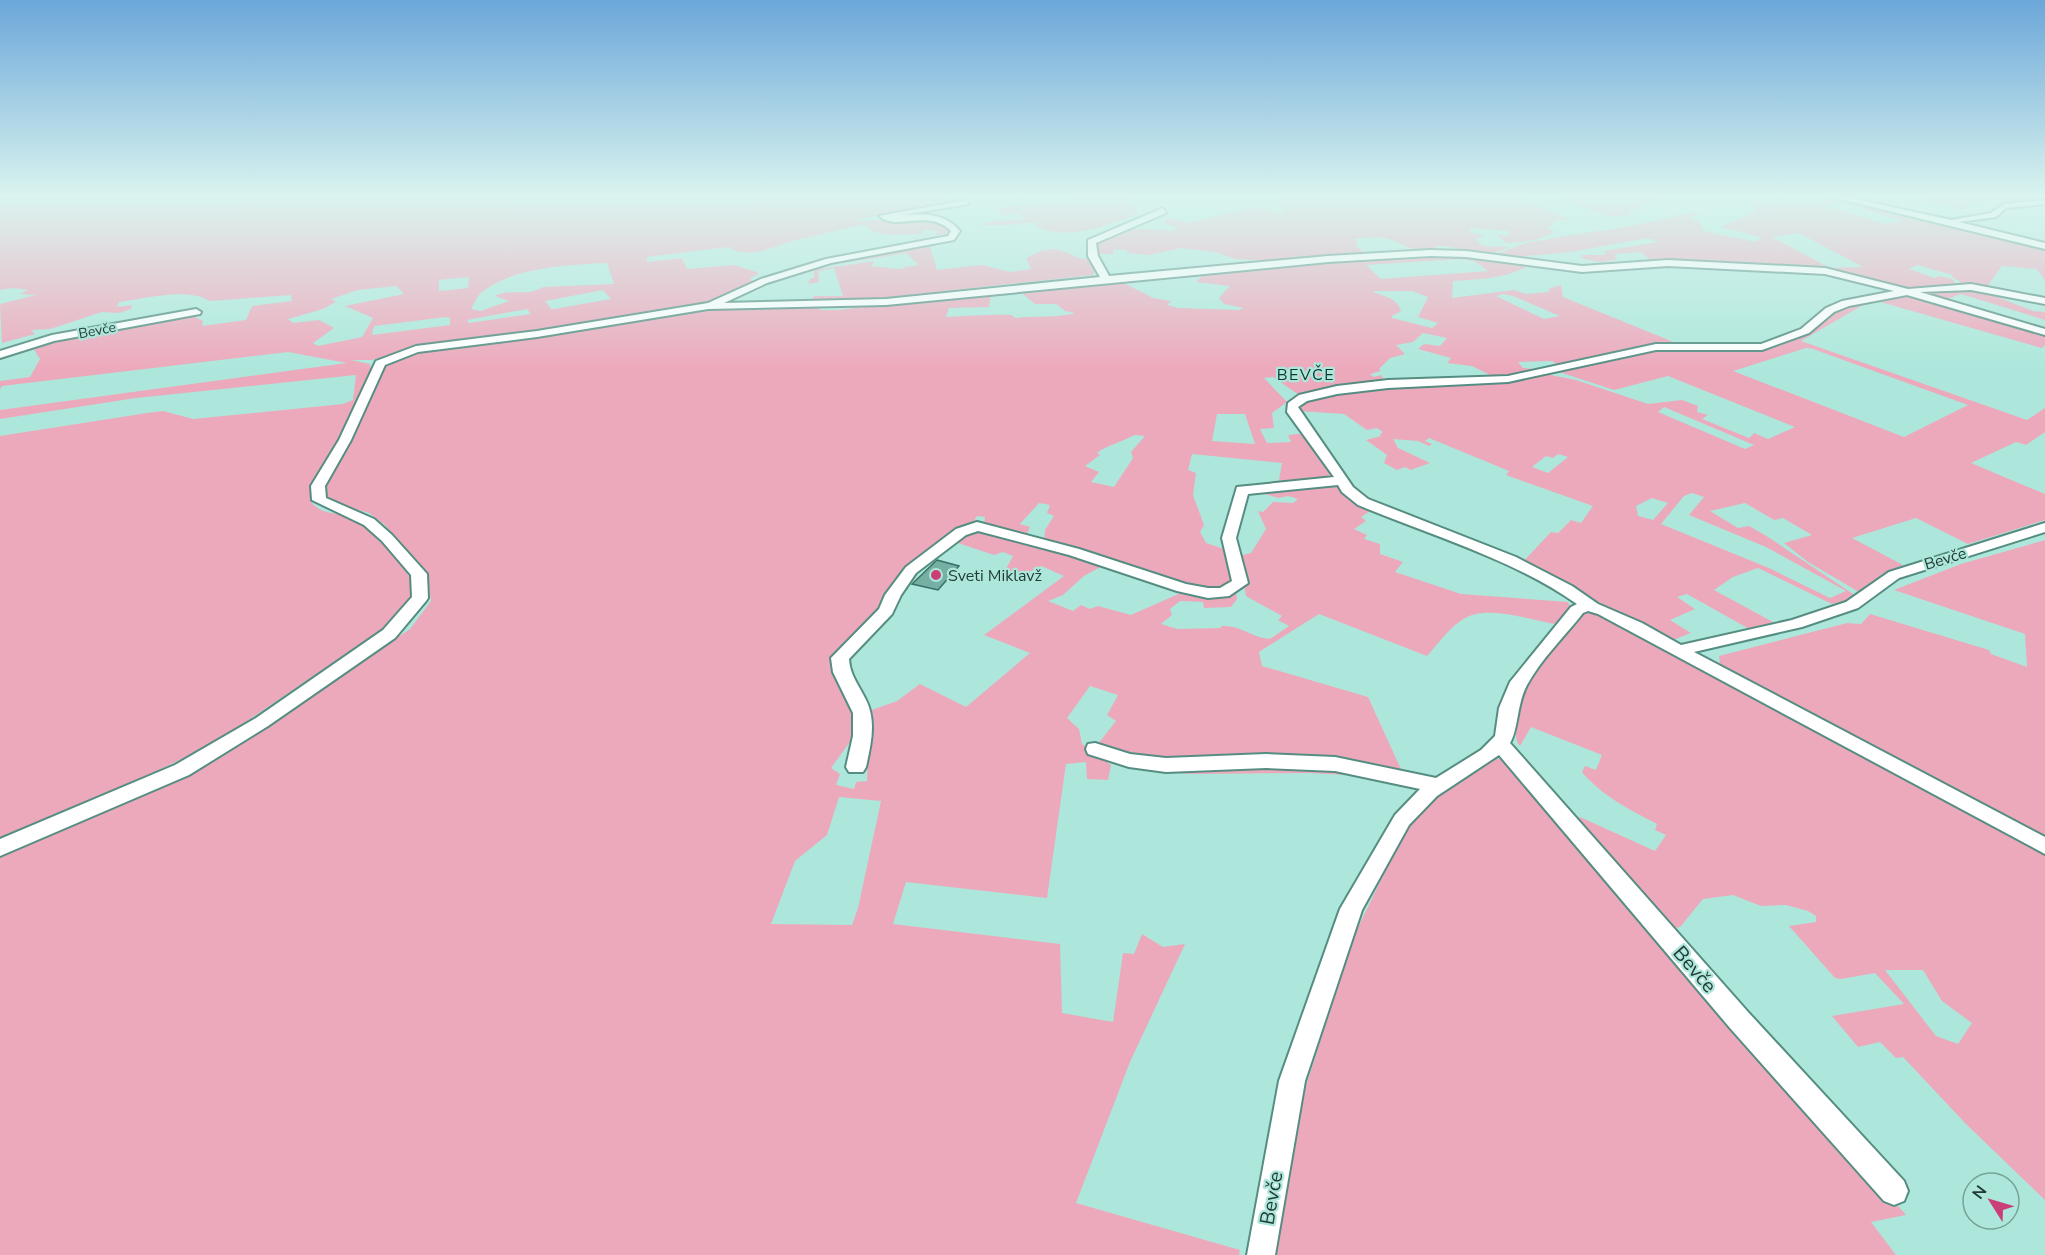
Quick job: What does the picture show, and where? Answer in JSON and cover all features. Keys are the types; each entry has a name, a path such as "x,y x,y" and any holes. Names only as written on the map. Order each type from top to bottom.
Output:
{"street":[{"path":"708,306 750,286 795,271 864,254"},
{"path":"1093,254 1106,279"},
{"path":"0,848 182,771 262,722 389,634 420,598 419,574 387,538 369,522 319,500 318,486 345,440 380,363 416,349 537,334 708,306 886,302 1328,259 1438,254"},
{"path":"1454,254 1582,269 1668,263 1808,269 1850,276 2045,332"},
{"path":"2045,301 1971,287 1944,286 1846,303 1830,310 1805,331 1762,347 1656,347 1508,379 1388,384 1337,390 1303,398 1292,406 1293,412 1317,442 1347,489 1363,502 1502,558 1556,583 1592,607 1603,610 1680,650 1723,676 2045,846"},
{"name":"Bevče","path":"0,355 52,338 196,312"},
{"path":"856,767 864,725 860,705 840,672 840,658 886,611 893,595 911,570 961,532 977,526 1074,552 1182,588 1209,593 1222,592 1240,583 1229,538 1242,490 1342,480"},
{"name":"Bevče","path":"1680,650 1742,638 1807,620 1858,602 1894,575 2045,528"},
{"path":"1500,743 1504,738 1508,708 1519,682 1577,610 1592,607"},
{"name":"Bevče","path":"1261,1255 1292,1081 1351,909 1402,820 1430,791 1488,755 1500,743 1739,1020 1894,1191"},
{"path":"1095,749 1129,760 1166,765 1266,761 1335,764 1383,772 1439,786"}],"shaded area":[{"path":"0,254 675,254 647,257 647,262 682,258 687,269 734,265 759,273 750,279 756,283 711,303 600,323 410,349 372,360 351,360 370,364 371,369 359,402 317,479 310,500 324,511 353,517 375,534 391,551 410,578 412,603 387,626 216,742 63,817 0,841 0,436 163,411 193,419 343,404 353,400 356,375 136,398 0,419 0,410 347,363 288,352 2,386 0,389 0,381 30,377 40,359 31,345 189,314 203,321 202,326 246,320 252,306 292,301 291,295 210,301 200,297 177,294 153,297 119,302 117,307 132,305 131,309 119,313 102,312 50,329 31,330 35,334 2,343 0,304 36,295 20,294 28,290 12,288 0,290","holes":["607,263 614,284 543,287 531,292 501,294 495,296 509,301 481,311 471,309 481,293 493,284 508,278 541,269","469,277 468,288 439,291 439,280","396,286 404,294 345,306 373,318 362,337 318,346 313,343 334,328 319,320 293,323 288,319 323,309 336,302 331,299 358,290","603,290 611,299 554,309 551,309 545,301","527,309 531,314 469,323 467,320","446,317 450,318 450,325 372,335 374,326"]},
{"path":"885,254 902,254 812,268"},
{"path":"907,254 932,254 937,270 982,265 1010,272 1031,269 1026,258 1036,254 1068,254 1078,258 1090,259 1096,270 1093,275 871,299 812,300 814,296 843,296 834,268 818,271 819,282 808,284 810,279 814,278 814,270 874,261 872,267 898,269 919,265"},
{"path":"1220,254 1362,254 1297,260 1236,259"},
{"path":"1496,254 1553,254 1516,257 1521,261 1487,256"},
{"path":"1605,254 1621,254 1615,254 1616,260 1600,262 1583,259 1582,255"},
{"path":"1643,254 1803,254 1830,268 1863,267 1838,254 2045,254 2045,281 2037,269 2002,266 1986,288 1965,285 1952,277 1953,275 1917,265 1909,269 1934,278 1939,276 1952,279 1956,284 1908,289 1821,270 1653,263"},
{"path":"1437,255 1531,264 1513,273 1483,279 1453,281 1452,298 1514,290 1526,294 1548,292 1550,290 1548,289 1561,285 1563,297 1676,343 1654,345 1559,366 1552,361 1518,362 1523,368 1542,370 1494,377 1472,366 1447,363 1451,358 1418,349 1424,344 1440,346 1447,338 1423,333 1413,342 1396,345 1405,354 1390,358 1379,369 1381,371 1370,374 1374,377 1381,375 1383,378 1381,380 1302,397 1273,377 1264,378 1287,402 1272,413 1274,428 1260,429 1267,443 1291,442 1288,435 1306,433 1335,476 1278,486 1282,463 1192,454 1188,470 1196,473 1193,495 1204,525 1200,532 1206,543 1227,550 1234,566 1232,585 1222,590 1186,586 1145,571 1044,542 1045,530 1054,516 1047,513 1050,505 1039,503 1020,524 1030,527 1027,534 1022,536 984,524 985,517 977,516 974,521 906,568 895,580 880,614 835,654 857,732 831,768 840,774 836,785 854,789 856,782 867,781 869,711 897,701 920,684 966,707 1030,653 984,635 1064,576 1041,566 1015,579 1003,574 1013,556 1003,552 994,555 952,541 962,534 982,530 1104,565 1084,576 1063,595 1048,601 1073,611 1081,605 1090,609 1098,606 1131,615 1185,591 1221,596 1236,592 1237,599 1231,607 1204,608 1203,602 1180,601 1170,609 1172,615 1161,624 1177,629 1228,626 1270,639 1289,626 1278,620 1282,616 1246,596 1239,556 1251,553 1266,529 1258,511 1263,512 1273,502 1293,503 1298,499 1288,496 1279,498 1261,493 1333,484 1370,507 1370,511 1361,517 1366,521 1354,529 1367,535 1364,539 1380,544 1380,554 1403,562 1395,572 1461,594 1568,602 1571,608 1555,624 1506,614 1481,613 1469,616 1450,630 1427,656 1319,614 1259,652 1262,666 1368,697 1405,778 1309,773 1190,774 1162,771 1097,745 1116,721 1107,715 1118,695 1090,686 1067,718 1079,729 1082,744 1111,765 1108,780 1087,779 1086,762 1066,764 1047,898 906,882 893,924 1060,944 1062,1013 1113,1022 1123,953 1134,954 1142,934 1163,947 1185,944 1130,1062 1076,1203 1240,1250 1239,1255 0,1255 0,851 262,728 410,629 431,601 427,574 385,525 369,513 326,501 323,495 380,371 386,364 407,353 703,308 819,306 820,310 838,310 991,293 989,307 949,308 946,317 1061,316 1075,313 1065,311 1056,304 1035,304 1018,290 1118,280 1153,298 1171,301 1167,305 1178,308 1239,310 1244,308 1224,304 1219,298 1230,286 1196,282 1205,273 1285,264","holes":["1460,259 1474,261 1488,271 1381,279 1366,265","1372,291 1412,291 1428,297 1418,317 1438,323 1432,328 1392,318 1401,311 1393,300","1503,294 1513,296 1560,316 1544,319 1496,296","1217,414 1245,414 1255,444 1212,441","1135,435 1145,436 1131,452 1133,458 1114,487 1091,482 1099,472 1085,466 1100,455 1097,453 1099,451","839,797 881,801 858,908 852,925 771,924 795,861 827,835"]},
{"path":"1950,287 2001,294 1995,296 2033,311 2045,312 2045,320 1961,294 1948,299 2045,328 2045,331 1913,292"},
{"path":"1905,295 2045,333 2045,345 2042,348 1877,301 1863,305 1801,341 2027,420 2045,408 2045,432 2026,445 2016,442 1971,463 2045,494 2045,520 1968,544 1916,518 1852,538 1903,565 1882,574 1859,592 1808,562 1784,543 1812,535 1783,518 1774,520 1745,503 1710,511 1738,528 1749,526 1768,537 1859,598 1832,604 1758,568 1733,577 1714,590 1773,622 1770,626 1751,630 1687,594 1677,597 1695,609 1670,620 1691,633 1673,640 1522,563 1551,532 1558,533 1571,520 1581,523 1593,506 1506,475 1509,471 1429,438 1425,441 1432,444 1429,446 1418,441 1393,439 1398,448 1430,463 1411,470 1405,467 1397,470 1384,463 1387,455 1366,440 1381,436 1383,432 1377,428 1367,430 1344,414 1299,411 1302,403 1348,390 1501,381 1545,374 1576,380 1648,404 1682,400 1698,406 1697,412 1708,415 1702,419 1749,438 1754,433 1768,439 1795,427 1668,376 1614,390 1559,372 1664,348 1742,350 1775,346 1812,331 1837,310 1852,304","holes":["1806,348 1813,349 1968,405 1904,437 1733,371","1664,407 1754,445 1745,449 1658,412","1558,454 1568,457 1548,473 1532,467 1546,456 1553,458","1692,493 1704,497 1689,515 1766,547 1846,591 1830,598 1769,568 1661,524 1684,496","1652,498 1668,503 1653,520 1638,516 1636,506"]},
{"path":"2045,540 2045,841 1720,665 1719,656 1847,623 1861,624 1870,614 1989,650 1991,654 2027,667 2025,634 1894,590 1961,564"},
{"path":"1590,612 1598,613 2045,852 2045,1200 2021,1177 2021,1171 2015,1171 1966,1124 1903,1057 1896,1058 1880,1042 1858,1047 1832,1016 1904,1004 1875,973 1835,978 1789,926 1816,922 1816,916 1808,911 1786,905 1761,906 1733,895 1703,899 1680,927 1671,929 1576,824 1580,817 1655,851 1666,835 1655,830 1657,824 1607,795 1582,772 1585,766 1596,770 1602,755 1531,727 1520,746 1517,740 1515,733 1517,713 1525,685 1577,619","holes":["1885,970 1923,970 1942,1001 1972,1023 1958,1044 1936,1036"]},
{"path":"1496,758 1505,761 1906,1215 1871,1222 1896,1255 1269,1255 1302,1099 1352,940 1406,828 1437,797 1486,762"}],"building":[{"name":"Sveti Miklavž","path":"937,560 959,566 938,590 912,584"}],"place":[{"name":"Sveti Miklavž","path":"936,575"}],"district":[{"name":"BEVČE","path":"1306,374"}]}
